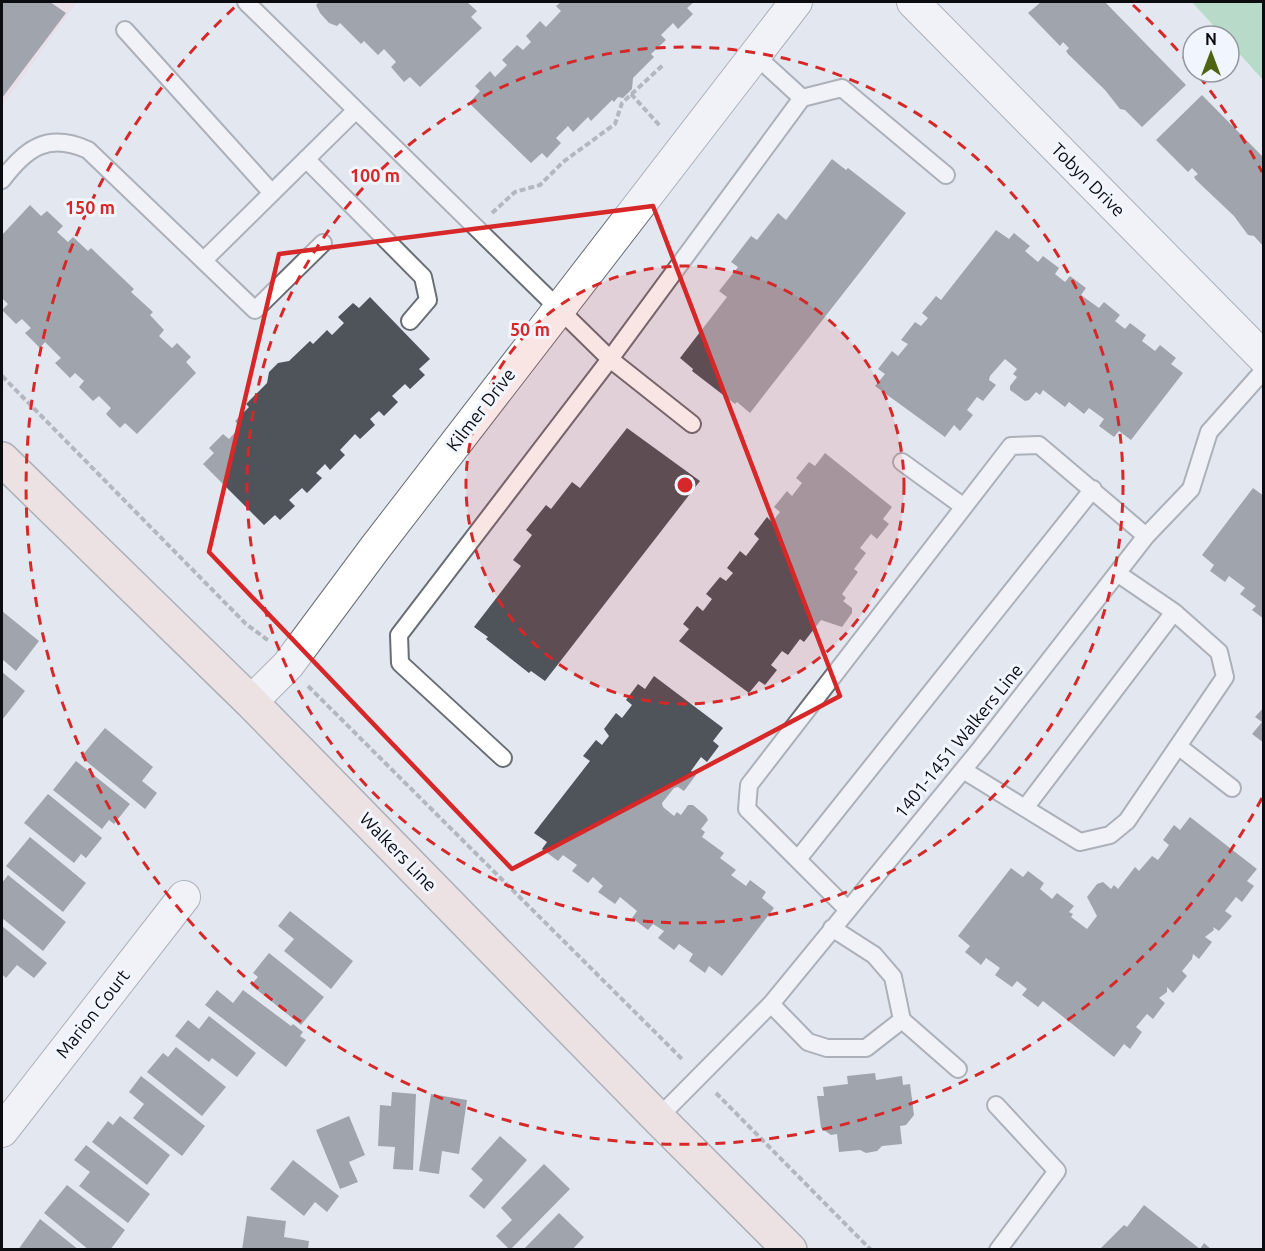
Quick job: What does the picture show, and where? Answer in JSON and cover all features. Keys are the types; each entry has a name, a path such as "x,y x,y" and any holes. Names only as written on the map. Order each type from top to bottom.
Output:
{"main road":[{"name":"Walkers Line","path":"3,462 251,702 790,1250"}],"street":[{"name":"Tobyn Drive","path":"913,2 1263,358"},
{"name":"Kilmer Drive","path":"251,702 293,658 793,3"},
{"name":"Marion Court","path":"2,1131 184,897"}],"lane":[{"path":"246,2 610,359 692,424"},
{"path":"125,30 272,193"},
{"path":"755,55 802,98"},
{"path":"503,758 400,663 399,634 610,359 802,98 842,88 946,175"},
{"path":"204,260 356,110"},
{"path":"2,180 17,160 35,148 56,141 74,144 88,150 255,310 323,243"},
{"path":"306,159 423,277 428,300 410,321"},
{"name":"1401-1451 Walkers Line","path":"658,1118 771,1004 963,770 1146,536 1191,489 1209,432 1263,370"},
{"path":"847,909 747,809 748,785 1011,446 1039,445 1146,536"},
{"path":"902,462 964,507"},
{"path":"798,859 1093,489"},
{"path":"963,770 1080,842 1110,835 1127,821 1225,677 1219,652 1174,612 1117,573"},
{"path":"1025,808 1174,612"},
{"path":"1178,746 1232,788"},
{"path":"832,928 873,955 893,977 902,1020 958,1069"},
{"path":"771,1004 808,1042 827,1048 866,1048 902,1020"},
{"path":"996,1105 1057,1171 998,1250"}],"path":[{"path":"476,228 515,192 540,185 563,162 615,124 622,103 664,64"},
{"path":"631,94 682,150"},
{"path":"2,375 246,624 293,658 312,693 699,1076 871,1250"}],"highlighted area":[{"path":"653,206 840,696 512,869 209,552 279,254"}],"shaded area":[{"path":"2,2 77,2 2,106"}],"green space":[{"path":"1192,2 1263,2 1263,80 1241,55 1241,24 1212,24"}],"building":[{"path":"2,2 50,2 66,13 2,98"},
{"path":"319,2 467,2 477,11 471,17 482,28 420,87 410,77 404,82 391,67 396,62 384,49 378,55 364,41 361,44 340,23 337,26 329,23 316,5"},
{"path":"561,2 694,2 687,8 693,14 678,29 673,23 661,35 666,40 651,54 654,57 633,78 632,89 623,98 618,97 614,102 612,100 591,121 588,117 573,132 568,126 556,138 561,143 547,158 542,153 531,163 469,103 480,91 475,86 490,71 495,77 507,65 502,60 517,45 523,50 531,42 526,36 540,21 546,27 561,11 556,6"},
{"path":"1041,2 1105,2 1181,80 1181,84 1186,85 1142,127 1125,110 1120,109 1105,90 1068,54 1066,51 1069,48 1063,42 1060,46 1028,13"},
{"path":"1202,95 1264,158 1264,247 1254,236 1248,235 1234,216 1196,180 1194,177 1198,174 1192,168 1188,172 1156,140"},
{"path":"832,159 846,170 848,168 906,213 750,413 692,371 693,369 680,358 727,297 719,291 738,267 731,262 751,236 757,240 778,213 786,220"},
{"path":"30,205 41,216 47,211 63,226 57,232 68,242 73,237 88,251 91,248 134,289 131,292 153,312 150,315 164,330 159,336 172,348 177,343 191,357 186,362 196,373 137,434 125,423 120,428 106,414 111,408 99,396 93,401 79,387 84,381 75,373 70,378 55,363 61,358 45,342 40,348 25,333 31,328 22,319 16,324 2,310 8,304 2,298 2,235"},
{"path":"996,230 1009,239 1014,233 1030,246 1025,251 1038,262 1043,256 1059,268 1055,274 1065,282 1070,276 1086,288 1081,295 1099,308 1104,302 1120,315 1115,321 1125,329 1130,323 1146,335 1142,341 1155,351 1160,345 1176,358 1171,364 1183,373 1131,440 1119,431 1114,437 1099,426 1104,419 1089,408 1084,414 1069,402 1065,407 1043,390 1040,395 1036,392 1025,401 1010,390 1010,386 1017,377 1013,374 1017,369 1005,359 990,376 989,380 996,385 983,401 977,397 967,410 973,415 960,431 954,425 945,437 875,386 885,374 878,369 892,351 898,356 908,344 901,340 915,322 921,326 928,318 922,313 936,296 941,300"},
{"path":"370,297 430,359 419,369 425,375 410,389 405,384 392,396 398,402 384,416 379,411 370,419 375,425 360,439 355,434 340,450 345,455 330,470 325,464 316,473 322,478 307,493 302,488 289,500 295,506 280,520 275,515 264,525 203,464 214,453 209,448 223,434 229,439 240,427 235,421 249,407 246,404 267,383 269,372 278,363 289,361 310,341 313,344 327,330 332,335 344,323 338,317 353,303 359,308"},
{"path":"627,428 700,481 545,681 531,671 529,673 474,627 521,566 513,560 532,535 526,530 546,505 551,509 572,482 580,488"},
{"path":"825,453 892,507 883,519 889,524 877,539 871,534 860,548 866,553 854,569 858,572 842,594 846,598 843,601 852,608 852,613 842,627 821,620 804,642 800,639 788,655 782,651 771,665 777,670 765,685 759,681 749,693 679,641 689,629 683,624 697,606 703,611 712,599 706,594 720,577 726,581 733,573 727,568 740,551 746,556 759,539 754,534 767,517 772,522 780,512 774,507 787,491 792,496 802,483 796,478 809,462 815,466"},
{"path":"1253,488 1264,496 1264,619 1252,610 1256,606 1240,594 1245,588 1229,576 1225,582 1210,571 1214,565 1202,555"},
{"path":"2,611 39,641 16,671 2,659"},
{"path":"2,672 25,691 2,720"},
{"path":"654,676 723,728 713,741 719,746 707,762 701,757 691,771 696,775 684,791 678,787 674,788 662,803 663,807 674,816 677,812 681,815 688,805 693,805 706,816 708,820 701,829 705,832 702,837 724,853 720,858 736,870 731,875 746,886 750,880 766,892 762,898 774,908 722,976 709,966 705,973 689,961 693,954 679,944 674,950 658,938 664,931 653,924 648,930 632,918 637,911 620,897 615,904 598,892 603,886 593,877 588,883 572,871 577,865 563,855 558,861 542,849 547,842 534,833 590,761 583,756 596,740 602,745 609,736 604,729 616,713 622,718 632,705 626,700 638,684 645,689"},
{"path":"1264,707 1264,743 1252,734 1262,722 1255,717"},
{"path":"105,728 153,767 142,781 157,793 145,809 81,757"},
{"path":"76,761 130,804 114,824 109,820 102,829 53,790"},
{"path":"48,794 102,838 86,858 81,854 74,863 24,823"},
{"path":"1190,817 1257,869 1247,881 1254,886 1242,902 1236,897 1225,911 1232,916 1219,931 1213,927 1214,930 1205,937 1212,942 1199,959 1193,954 1192,959 1182,971 1187,976 1173,993 1167,987 1167,992 1159,998 1165,1003 1153,1019 1147,1014 1136,1027 1142,1032 1130,1049 1124,1044 1114,1057 1043,1001 1038,1007 1022,995 1027,989 1017,981 1012,987 995,975 1000,968 986,958 981,965 965,952 970,946 958,936 1011,868 1023,877 1028,871 1044,883 1040,889 1052,899 1057,893 1074,906 1069,912 1073,914 1071,917 1087,929 1097,916 1087,897 1097,884 1103,882 1111,889 1114,885 1118,889 1135,867 1139,871 1152,856 1158,860 1169,845 1163,840 1174,825 1180,830"},
{"path":"30,837 86,883 63,912 6,866"},
{"path":"8,875 66,922 43,951 2,918 2,883"},
{"path":"290,911 353,961 331,989 284,951 294,939 278,926"},
{"path":"2,926 47,963 34,978 17,965 6,978 2,974"},
{"path":"269,953 324,997 301,1025 251,985 258,977 253,973"},
{"path":"217,990 233,1003 243,990 291,1026 293,1024 303,1032 300,1036 306,1040 286,1067 205,1005"},
{"path":"209,1016 256,1053 237,1077 212,1058 209,1062 175,1036 188,1020 199,1029"},
{"path":"176,1047 226,1087 202,1116 147,1072 163,1053 168,1057"},
{"path":"875,1073 876,1080 902,1076 903,1085 910,1084 914,1115 906,1125 900,1126 902,1144 882,1146 877,1151 866,1153 860,1150 839,1152 837,1134 831,1135 821,1128 817,1096 824,1096 823,1087 848,1084 847,1076"},
{"path":"141,1076 205,1126 182,1156 133,1118 144,1104 129,1092"},
{"path":"392,1092 416,1094 413,1170 393,1169 395,1147 378,1146 380,1105 391,1106"},
{"path":"431,1094 467,1100 459,1154 442,1151 439,1174 419,1171"},
{"path":"120,1116 170,1155 147,1185 92,1142 108,1121 113,1125"},
{"path":"349,1116 365,1155 349,1162 358,1182 340,1189 316,1130"},
{"path":"500,1136 527,1160 484,1209 469,1196 483,1180 471,1169"},
{"path":"86,1145 150,1194 128,1223 79,1186 90,1172 74,1160"},
{"path":"293,1160 339,1196 327,1212 315,1202 304,1216 270,1189"},
{"path":"544,1164 570,1189 510,1250 496,1236 512,1220 501,1208"},
{"path":"67,1185 125,1230 110,1250 89,1250 44,1213"},
{"path":"1144,1205 1200,1249 1204,1243 1212,1250 1099,1250 1124,1225 1127,1227"},
{"path":"559,1213 584,1237 572,1250 523,1250"},
{"path":"247,1216 286,1221 284,1237 309,1241 308,1250 242,1250"},
{"path":"40,1219 79,1250 18,1250"}]}
